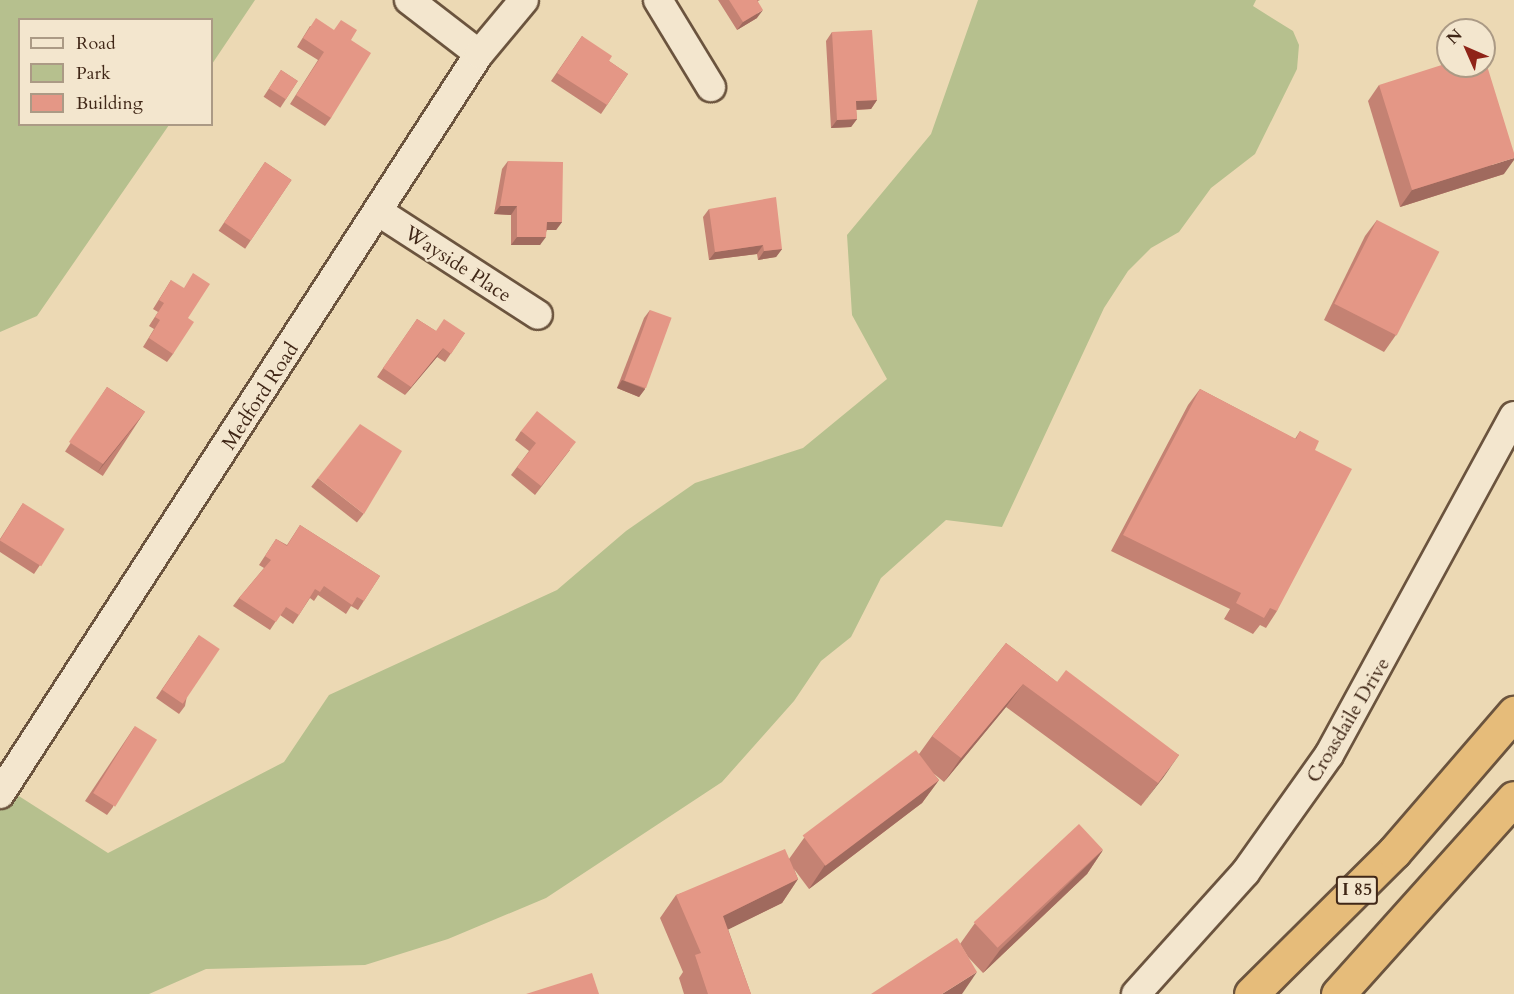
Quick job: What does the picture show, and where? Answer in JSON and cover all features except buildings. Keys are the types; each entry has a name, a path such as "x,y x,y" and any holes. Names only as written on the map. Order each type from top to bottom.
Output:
{"highway":[{"name":"I 85","path":"1251,994 1394,852 1514,713"},
{"path":"1338,994 1514,798"}],"street":[{"path":"409,0 479,54"},
{"name":"Medford Road","path":"0,794 379,212 479,54 524,0"},
{"path":"657,0 711,87"},
{"name":"Wayside Place","path":"379,212 538,315"},
{"name":"Croasdaile Drive","path":"1136,994 1245,873 1329,755 1514,416"}],"green space":[{"path":"0,0 255,0 213,63 213,18 18,18 18,126 168,126 37,316 0,332"},
{"path":"978,0 1256,0 1253,6 1293,31 1299,45 1297,69 1255,154 1211,188 1179,232 1151,248 1128,271 1104,308 1002,527 946,520 881,578 851,637 821,661 794,701 722,782 546,898 448,939 365,965 206,969 149,994 0,994 0,784 108,853 284,762 329,695 557,590 626,531 695,483 803,448 887,379 852,315 847,235 931,134"}]}
